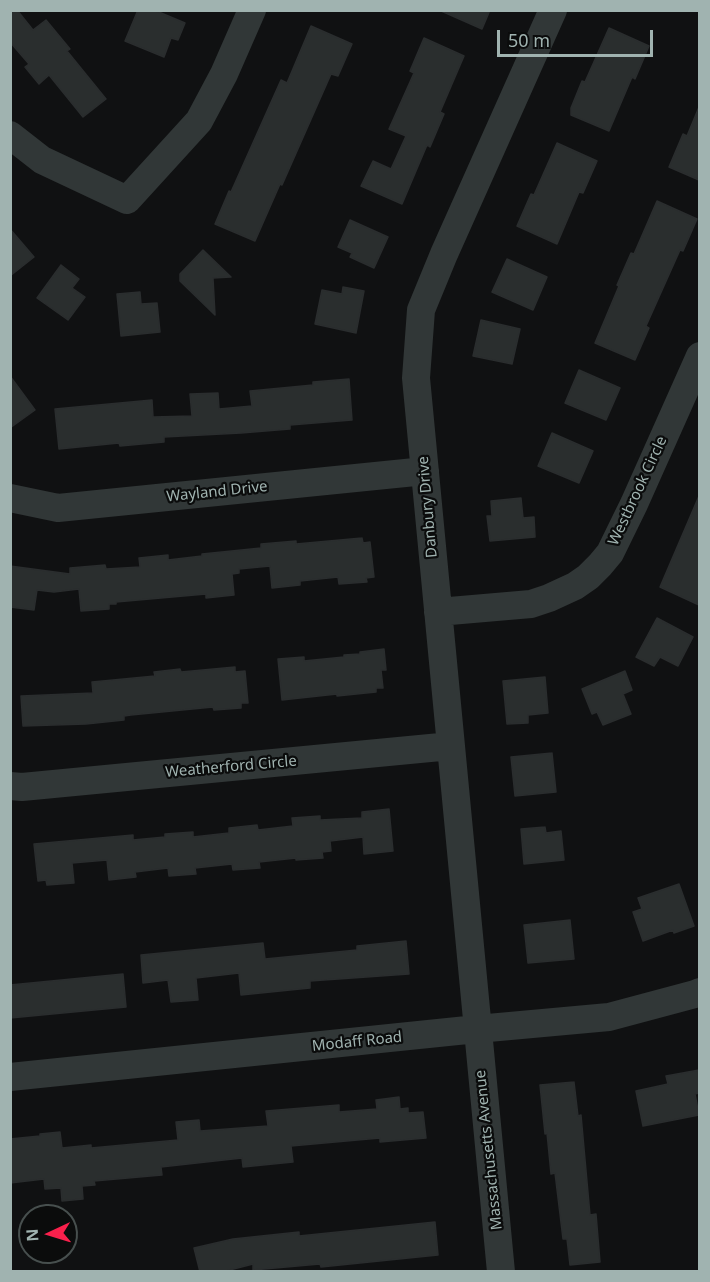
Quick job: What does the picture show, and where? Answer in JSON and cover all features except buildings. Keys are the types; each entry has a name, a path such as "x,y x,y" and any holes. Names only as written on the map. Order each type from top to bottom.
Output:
{"street":[{"path":"10,135 42,159 127,200 199,121 224,74 252,10"},
{"name":"Danbury Drive","path":"477,1029 416,378 421,310 553,10"},
{"name":"Westbrook Circle","path":"438,612 531,603 549,598 575,586 594,571 610,553 634,504 699,356"},
{"name":"Wayland Drive","path":"10,498 58,508 425,471"},
{"name":"Weatherford Circle","path":"10,786 34,786 451,746"},
{"name":"Modaff Road","path":"10,1077 609,1017 699,992"},
{"name":"Massachusetts Avenue","path":"477,1029 501,1272"}]}
